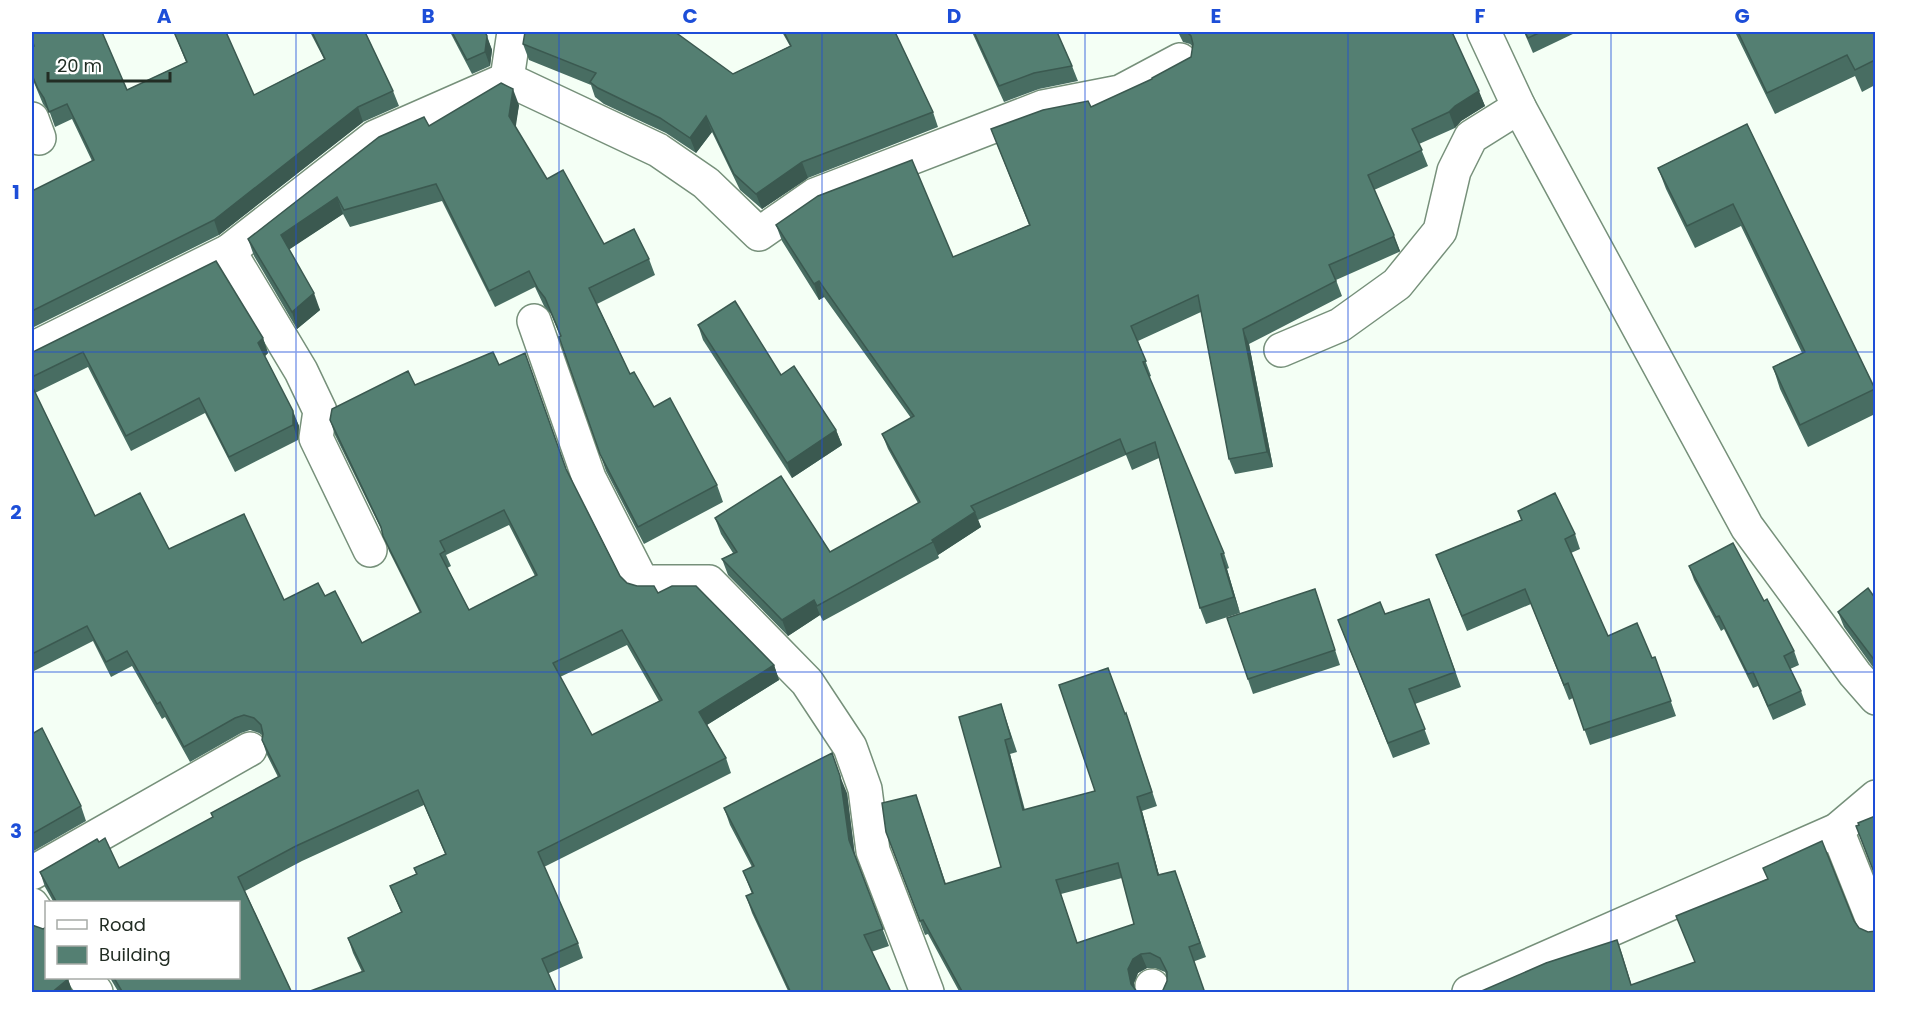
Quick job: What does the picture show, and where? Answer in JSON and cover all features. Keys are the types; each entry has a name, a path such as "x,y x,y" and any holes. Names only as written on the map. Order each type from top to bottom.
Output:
{"street":[{"path":"507,79 514,32"},
{"path":"1484,32 1519,107 1747,527 1875,698"},
{"path":"32,349 230,251 375,137 507,79 658,150 706,183 759,234 815,195 1043,107 1120,92 1180,60"},
{"path":"1281,350 1340,325 1397,284 1440,231 1454,171 1471,137 1519,107"},
{"path":"230,251 301,371 320,411 316,438 370,550"},
{"path":"534,321 589,478 642,582 709,582 807,682 850,747 865,789 873,851 927,993"},
{"path":"32,873 250,749"},
{"path":"1469,993 1837,830 1875,797"},
{"path":"1837,830 1875,928"},
{"path":"32,905 45,924"},
{"path":"86,979 96,993"}],"building":[{"path":"32,32 102,32 127,90 187,62 174,32 226,32 254,95 325,59 312,32 365,32 393,91 358,107 214,220 32,311 32,191 94,160 67,104 49,112 32,75 32,47 34,46"},
{"path":"452,32 485,32 487,36 485,52 467,60"},
{"path":"525,32 675,32 733,74 791,46 784,32 895,32 933,112 802,162 756,194 734,174 706,116 690,138 660,118 598,88 590,82 596,73 523,44"},
{"path":"974,32 1057,32 1072,66 1034,73 999,86"},
{"path":"1187,32 1452,32 1479,91 1449,112 1412,129 1422,150 1368,175 1393,237 1329,265 1336,281 1243,329 1267,452 1229,459 1198,295 1131,326 1146,361 1143,362 1224,553 1221,554 1234,597 1200,608 1155,442 1126,454 1120,439 971,506 975,512 932,540 933,542 817,606 814,600 782,620 722,559 737,552 715,518 781,476 830,552 920,502 882,434 914,416 819,281 814,284 776,225 818,196 912,160 953,257 1030,225 991,129 1043,110 1088,101 1091,107 1152,79 1191,57 1193,44"},
{"path":"1525,32 1541,32 1528,38"},
{"path":"1738,32 1875,32 1875,60 1855,70 1847,55 1767,93"},
{"path":"501,83 513,89 509,116 547,179 563,170 604,244 634,229 649,259 589,288 630,374 634,372 654,407 670,398 717,485 638,527 600,454 559,337 561,336 545,298 529,271 489,291 436,184 344,210 337,197 281,235 314,293 292,312 248,239 379,137 424,117 429,126"},
{"path":"1747,124 1875,389 1800,425 1773,367 1805,352 1733,204 1687,226 1658,168"},
{"path":"216,261 263,338 258,343 293,411 293,425 229,457 199,398 126,436 83,352 32,377 32,352"},
{"path":"735,301 781,375 794,366 836,430 787,463 698,325"},
{"path":"493,352 499,365 525,353 566,469 620,576 627,583 637,586 654,586 658,593 672,586 696,586 774,665 699,712 726,758 538,852 578,943 542,959 557,993 305,993 364,971 348,938 402,912 390,886 417,874 414,868 446,854 418,790 296,846 238,877 292,993 123,993 115,979 240,979 240,901 56,901 40,872 97,839 99,842 105,838 119,868 213,817 211,813 280,776 262,740 261,725 254,718 244,715 235,718 184,747 160,702 157,704 127,651 106,662 87,626 32,654 32,386 95,516 140,493 169,549 244,514 284,600 318,583 325,596 335,591 362,643 421,612 330,420 332,409 408,371 415,385","holes":["504,510 537,575 469,610 440,554 445,551 440,541","622,630 662,700 592,735 553,663"]},
{"path":"1555,493 1575,534 1565,539 1608,636 1637,623 1652,658 1655,657 1671,701 1584,730 1568,683 1564,685 1525,589 1462,616 1436,555 1522,520 1518,511"},
{"path":"1733,543 1764,601 1767,599 1794,651 1784,656 1801,691 1768,706 1753,672 1748,674 1719,616 1716,617 1689,566"},
{"path":"1868,588 1875,598 1875,661 1838,612"},
{"path":"1315,589 1335,650 1248,679 1227,618"},
{"path":"1429,599 1455,672 1409,689 1425,729 1388,743 1338,620 1380,602 1385,614"},
{"path":"1108,668 1126,713 1152,792 1137,797 1158,875 1175,871 1200,943 1189,947 1205,993 1159,993 1167,981 1167,972 1160,958 1150,953 1141,954 1133,959 1128,969 1131,984 1138,993 963,993 923,920 920,921 886,832 882,803 916,795 945,884 1001,867 959,717 1001,704 1011,738 1005,740 1023,810 1095,791 1059,685","holes":["1118,863 1134,924 1077,943 1056,880"]},
{"path":"42,728 81,806 32,834 32,734"},
{"path":"832,753 840,776 849,840 883,929 864,935 891,992 889,993 791,993 746,896 753,893 743,871 754,866 724,808"},
{"path":"1875,816 1875,875 1856,826"},
{"path":"1822,841 1854,921 1859,928 1868,932 1875,931 1875,993 1477,993 1546,963 1617,940 1631,985 1695,962 1676,916 1768,879 1763,868"},
{"path":"32,925 45,928 45,979 68,979 51,993 32,993"}]}
